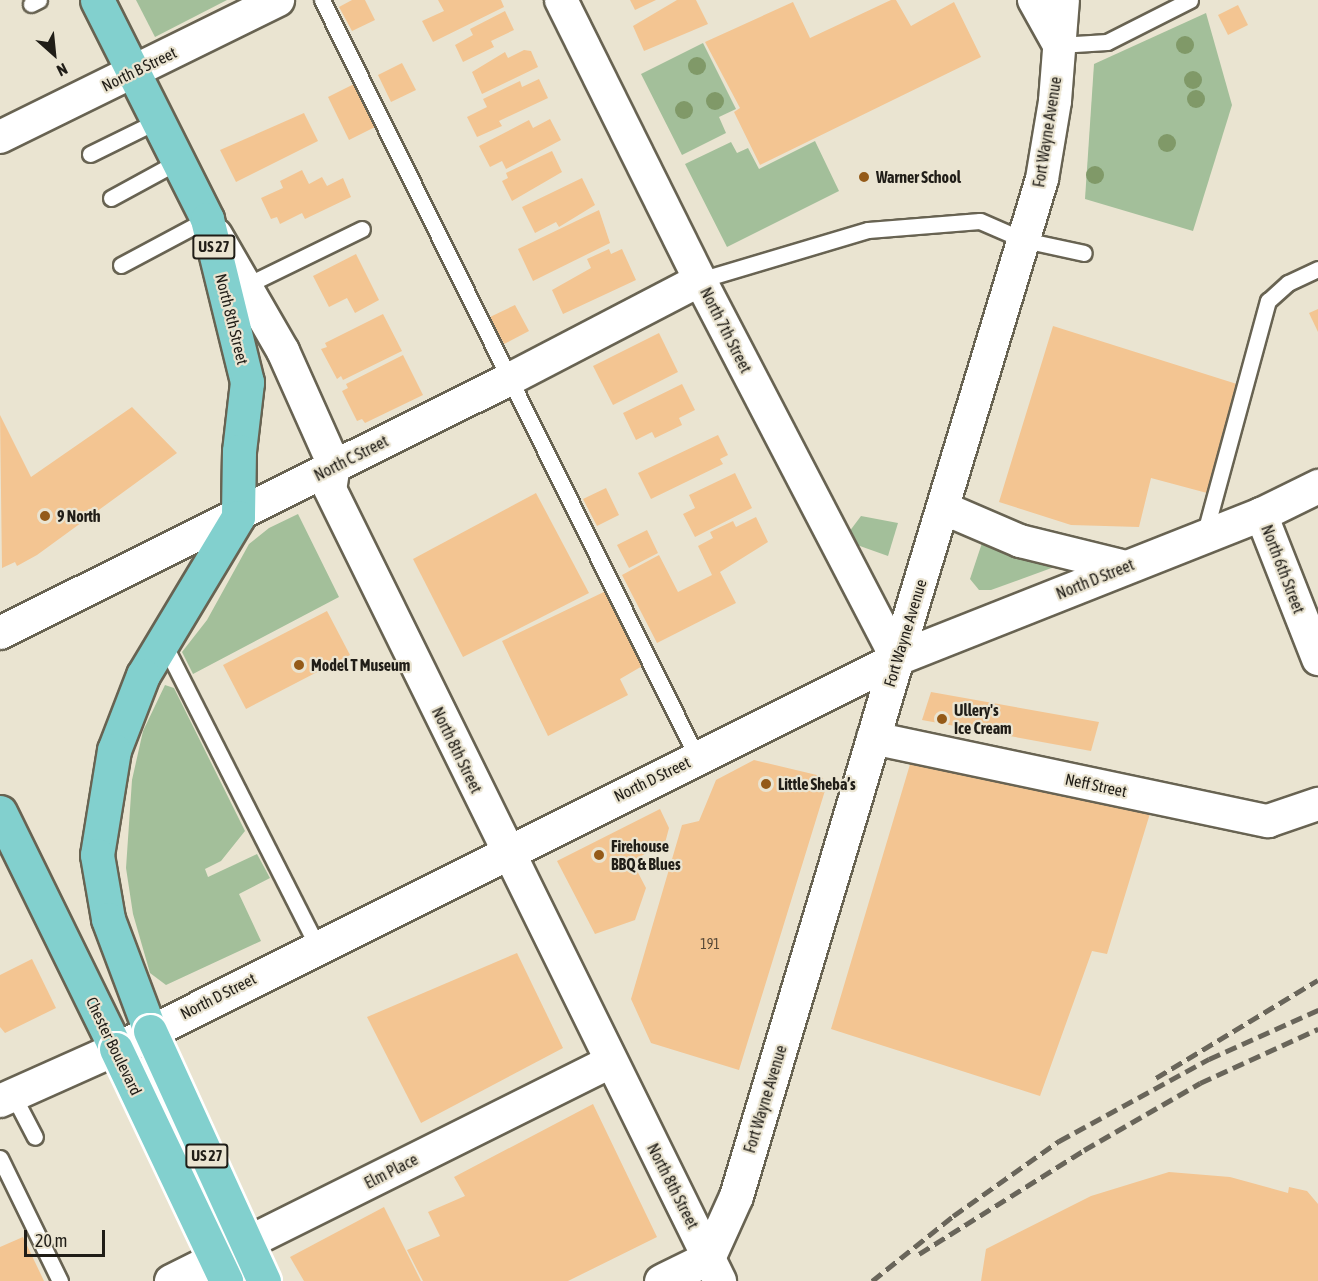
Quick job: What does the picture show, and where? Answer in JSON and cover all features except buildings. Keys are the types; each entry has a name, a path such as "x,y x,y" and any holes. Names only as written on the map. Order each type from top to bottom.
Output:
{"highway":[{"name":"North 8th Street","path":"97,0 207,219 247,382 239,451 238,517"},
{"name":"US 27","path":"238,517 143,675 114,750 98,855 108,919 150,1031 264,1281"},
{"name":"Chester Boulevard","path":"0,812 116,1048 226,1281"}],"street":[{"name":"North B Street","path":"0,137 278,0"},
{"name":"North 7th Street","path":"561,0 700,280 897,658"},
{"path":"1034,0 1059,45"},
{"name":"Fort Wayne Avenue","path":"714,1269 1042,179 1063,0"},
{"name":"North 8th Street","path":"207,219 283,351 334,465 330,489 610,1062 714,1269"},
{"name":"North C Street","path":"0,633 238,517 334,465 510,379 700,280"},
{"name":"North D Street","path":"7,1098 116,1048 897,658 1261,514 1318,486"},
{"path":"943,508 1020,541 1126,567"},
{"name":"North 6th Street","path":"1261,514 1318,659"},
{"name":"Neff Street","path":"873,738 1268,821 1318,804"},
{"name":"Elm Place","path":"171,1281 610,1062"},
{"path":"661,1281 714,1269"}],"lane":[{"path":"322,0 697,757"},
{"path":"1059,45 1107,42 1190,0"},
{"path":"90,154 157,121"},
{"path":"111,198 177,162"},
{"path":"120,265 207,219"},
{"path":"700,280 868,230 980,221 1024,240 1084,253"},
{"path":"245,286 362,229"},
{"path":"1204,536 1268,302 1288,284 1318,269"},
{"path":"163,642 317,946"},
{"path":"7,1098 35,1137"},
{"path":"0,1158 60,1281"}],"green space":[{"path":"136,0 227,0 155,37"},
{"path":"1206,13 1232,105 1193,231 1085,199 1094,64"},
{"path":"703,43 736,109 719,117 726,133 682,155 641,74"},
{"path":"815,141 839,191 727,247 685,164 731,142 737,153 748,148 759,169"},
{"path":"298,514 339,597 193,674 182,652 207,620 249,544 269,528"},
{"path":"861,516 898,523 888,556 843,540"},
{"path":"982,543 1057,566 991,590 979,590 970,579"},
{"path":"165,685 174,688 245,831 221,861 205,869 208,877 257,854 270,878 239,894 261,941 166,985 150,973 133,914 126,868 132,780 143,731"}],"railway":[{"path":"1156,1078 1318,980"},
{"path":"872,1281 953,1216 1059,1141 1209,1059 1318,1010"},
{"path":"919,1254 1084,1150 1200,1083 1318,1029"}],"place":[{"name":"Warner School","path":"864,177"},
{"name":"9 North","path":"45,516"},
{"name":"Model T Museum","path":"299,665"},
{"name":"Ullery's Ice Cream","path":"942,719"},
{"name":"Little Sheba’s","path":"766,784"},
{"name":"Firehouse BBQ & Blues","path":"599,855"}]}
